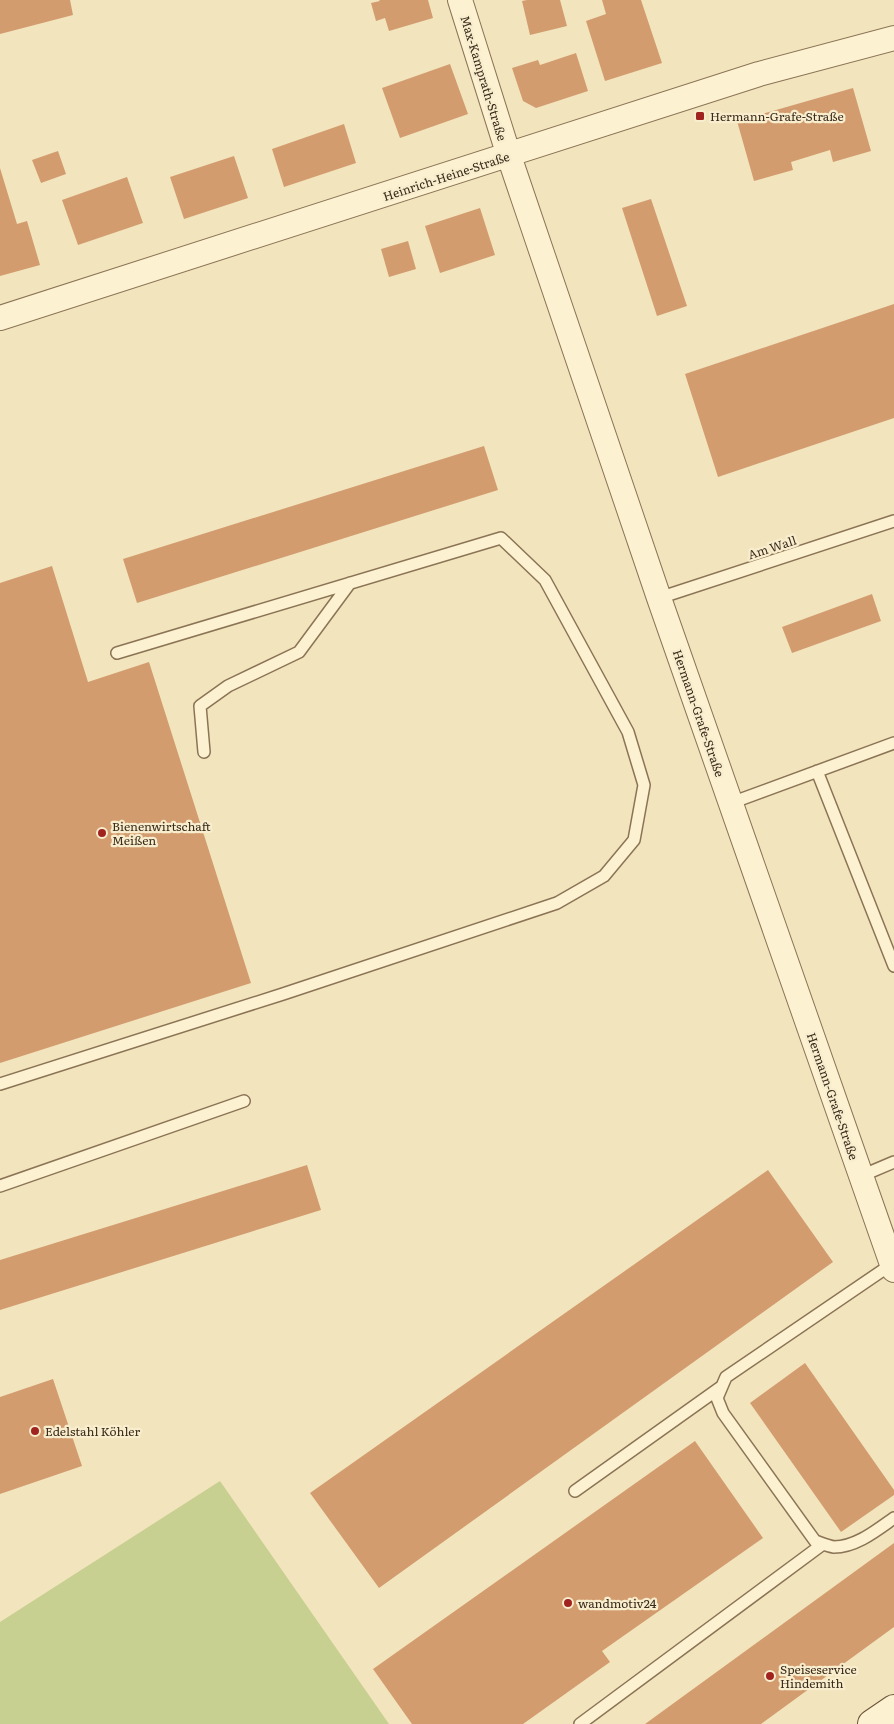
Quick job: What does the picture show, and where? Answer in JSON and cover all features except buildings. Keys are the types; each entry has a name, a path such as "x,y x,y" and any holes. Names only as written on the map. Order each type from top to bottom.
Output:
{"street":[{"name":"Max-Kamprath-Straße","path":"460,0 509,156"},
{"name":"Heinrich-Heine-Straße","path":"0,318 509,156 759,74 894,38"},
{"name":"Hermann-Grafe-Straße","path":"509,156 659,598 893,1267"},
{"path":"872,1724 894,1709"}],"lane":[{"name":"Am Wall","path":"659,598 894,521"},
{"path":"0,1084 283,994 557,903 604,876 634,840 644,785 628,732 545,580 501,538 117,653"},
{"path":"204,752 200,706 228,686 299,652 350,584"},
{"path":"731,803 894,742"},
{"path":"817,771 894,966"},
{"path":"0,1186 244,1101"},
{"path":"861,1176 894,1162"},
{"path":"893,1267 726,1377 717,1398 723,1413 815,1541 833,1547 849,1544 870,1534 894,1518"},
{"path":"574,1490 722,1386"},
{"path":"580,1724 823,1544"}],"green space":[{"path":"220,1481 389,1724 0,1724 0,1622"}],"place":[{"name":"Hermann-Grafe-Straße","path":"700,116"},
{"name":"Bienenwirtschaft Meißen","path":"102,833"},
{"name":"Edelstahl Köhler","path":"35,1431"},
{"name":"wandmotiv24","path":"568,1603"},
{"name":"Speiseservice Hindemith","path":"770,1676"}]}
